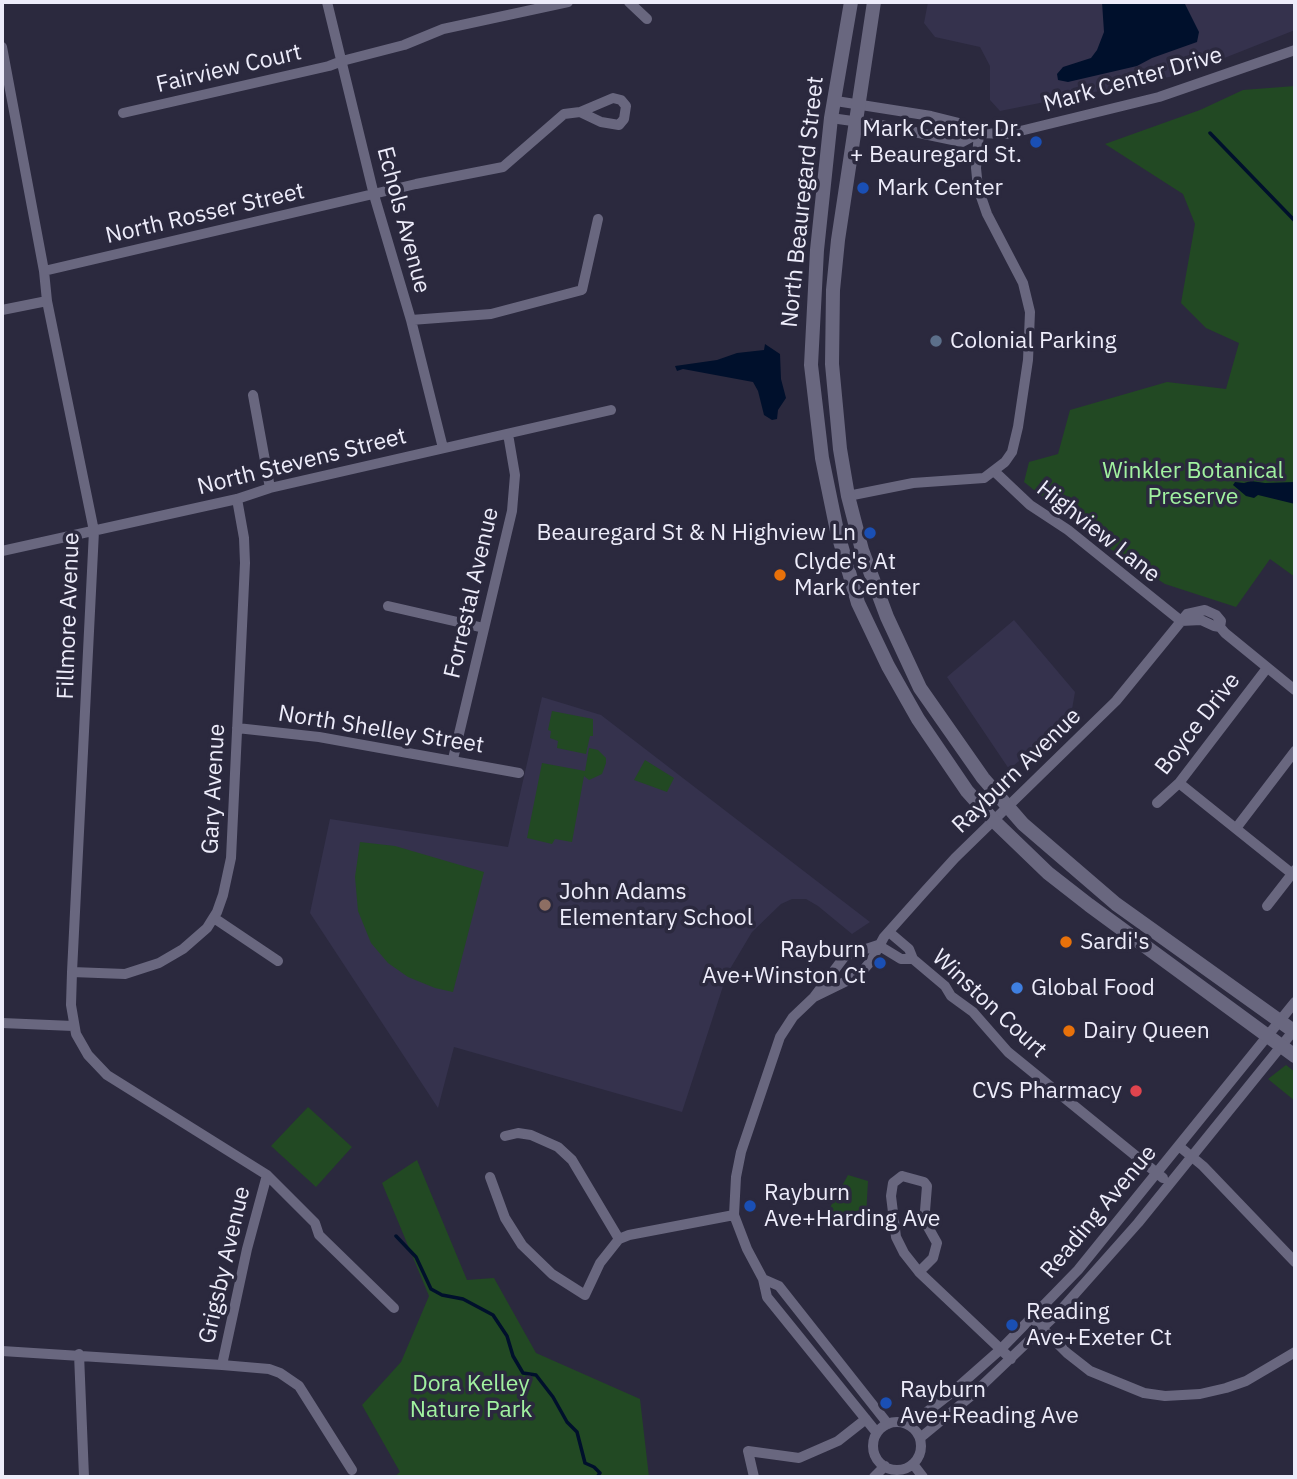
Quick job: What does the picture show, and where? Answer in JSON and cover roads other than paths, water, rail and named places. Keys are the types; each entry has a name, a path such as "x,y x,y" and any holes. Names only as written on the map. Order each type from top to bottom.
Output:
{"main road":[{"name":"North Beauregard Street","path":"851,2 831,118 813,289 811,365 822,458 837,531 859,603 898,685 930,740 967,791 993,820 1048,873 1295,1056"},
{"name":"North Beauregard Street","path":"874,2 838,240 831,322 834,403 848,496 873,583 920,688 963,751 1023,824 1116,904 1295,1031"}],"street":[{"name":"Echols Avenue","path":"327,2 374,195 411,320 443,448"},
{"name":"Fairview Court","path":"123,113 329,66 404,45 443,29 568,2"},
{"path":"629,2 646,19"},
{"name":"Fillmore Avenue","path":"2,47 44,271 47,301 94,531 72,972 73,1026"},
{"name":"Mark Center Drive","path":"836,101 931,116 963,124 979,133 1007,134 1159,97 1295,50"},
{"name":"North Rosser Street","path":"44,271 503,167 564,114 580,112"},
{"name":"Mark Center Drive","path":"831,118 962,142 979,133"},
{"path":"848,496 913,483 984,478 1004,463 1012,452 1031,338 1030,312 1023,283 987,214 978,188 976,168 979,133"},
{"path":"411,320 491,314 582,290 598,219"},
{"path":"2,310 47,301"},
{"path":"253,395 270,488"},
{"name":"North Stevens Street","path":"2,551 237,499 270,488 611,410"},
{"name":"Forrestal Avenue","path":"453,760 515,492 513,454 508,434"},
{"name":"Highview Lane","path":"994,471 1030,505 1068,530 1181,621"},
{"name":"Gary Avenue","path":"72,972 125,974 147,968 183,949 196,939 214,918 226,884 231,858 245,562 237,499"},
{"path":"388,606 484,628"},
{"path":"1181,621 1201,620 1220,627 1295,690"},
{"name":"Rayburn Avenue","path":"814,997 859,975 871,961 878,945 955,858 1116,701 1181,621"},
{"name":"Boyce Drive","path":"1157,803 1179,783 1267,668"},
{"name":"North Shelley Street","path":"237,728 319,737 519,773"},
{"path":"1237,827 1295,751"},
{"path":"1179,783 1294,873 1267,906"},
{"path":"214,918 278,961"},
{"name":"Winston Court","path":"889,932 909,949 913,959 945,986 951,996 973,1012 1008,1052 1170,1183"},
{"name":"Rayburn Avenue","path":"877,1433 767,1297 763,1279 747,1249 734,1215 736,1177 741,1152 780,1037 793,1017 814,997 845,956 878,945"},
{"name":"Winston Court","path":"878,945 901,959 913,959"},
{"name":"Reading Avenue","path":"910,1425 1001,1349 1079,1270 1295,1002"},
{"path":"2,1023 73,1026 88,1055 107,1075 267,1175 315,1223 319,1235 394,1308"},
{"name":"Reading Avenue","path":"920,1438 971,1396 1043,1329 1103,1264 1295,1031"},
{"path":"505,1136 518,1133 531,1135 558,1147 572,1160 619,1239"},
{"path":"1180,1147 1273,1237 1295,1262"},
{"name":"Grigsby Avenue","path":"222,1365 247,1249 267,1175"},
{"path":"919,1272 937,1251 937,1243 928,1227 925,1211 927,1186 924,1182 902,1176 893,1183 891,1196 896,1237 904,1254 919,1272 1011,1359"},
{"path":"491,1177 505,1218 522,1245 552,1274 585,1295 600,1263 619,1239 734,1215"},
{"name":"Rayburn Avenue","path":"763,1279 779,1286 888,1424"},
{"path":"1032,1318 1067,1353 1090,1371 1130,1388 1165,1396 1200,1394 1226,1388 1246,1381 1295,1352"},
{"path":"2,1351 79,1354 269,1369 290,1379 304,1393 352,1470"},
{"path":"79,1354 84,1477"},
{"path":"754,1477 748,1451 799,1458 838,1441 866,1419"},
{"path":"888,1424 910,1425 920,1438 920,1451 913,1464 899,1469 885,1466 875,1455 877,1433 888,1424"},
{"path":"913,1464 923,1477"},
{"path":"874,1477 885,1466"}],"water":[{"path":"1102,2 1184,2 1199,32 1197,42 1137,66 1068,82 1058,80 1057,74 1063,67 1091,58 1097,50 1104,32"},
{"path":"765,344 780,354 781,379 786,398 778,410 777,419 772,420 764,415 753,382 683,369 677,371 675,366 764,350"},
{"path":"1235,482 1295,482 1295,504 1258,495 1254,498 1246,496 1233,485"}],"waterway":[{"path":"1210,133 1295,221"},
{"path":"396,1236 416,1257 431,1289 442,1295 463,1299 493,1315 507,1336 513,1356 523,1373 536,1375 567,1422 577,1432 585,1463 600,1473 597,1477"}],"place":[{"name":"Mark Center Dr. + Beauregard St.","path":"1036,142"},
{"name":"Mark Center","path":"863,188"},
{"name":"Colonial Parking","path":"936,341"},
{"name":"Beauregard St & N Highview Ln","path":"870,533"},
{"name":"Clyde's At Mark Center","path":"780,575"},
{"name":"John Adams Elementary School","path":"545,905"},
{"name":"Sardi's","path":"1066,942"},
{"name":"Rayburn Ave+Winston Ct","path":"880,963"},
{"name":"Global Food","path":"1017,988"},
{"name":"Dairy Queen","path":"1069,1031"},
{"name":"CVS Pharmacy","path":"1136,1091"},
{"name":"Rayburn Ave+Harding Ave","path":"750,1206"},
{"name":"Reading Ave+Exeter Ct","path":"1012,1325"},
{"name":"Rayburn Ave+Reading Ave","path":"886,1403"}],"park label":[{"name":"Winkler Botanical Preserve","path":"1193,484"},
{"name":"Dora Kelley Nature Park","path":"471,1397"}]}
